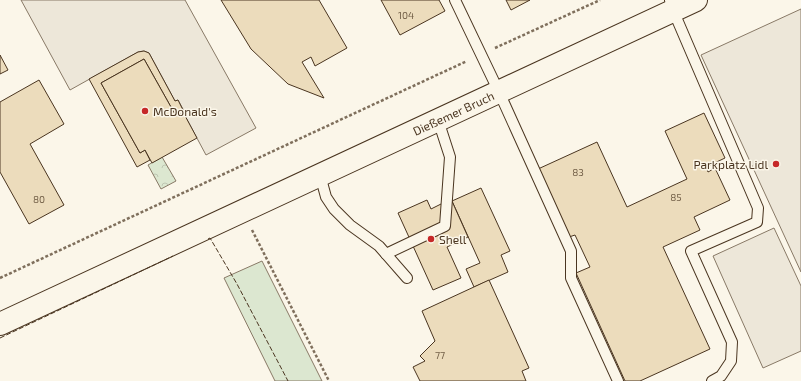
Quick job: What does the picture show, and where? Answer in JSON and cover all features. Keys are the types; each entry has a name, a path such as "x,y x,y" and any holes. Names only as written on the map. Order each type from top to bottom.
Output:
{"main road":[{"name":"Dießemer Bruch","path":"0,324 499,92 671,5 696,0"}],"lane":[{"path":"455,0 482,55 571,251 571,278 618,381"},
{"path":"671,5 758,208 757,222 691,251 732,342 731,361 721,376 712,381"},
{"path":"386,254 445,226 450,158 438,120"},
{"path":"320,175 326,197 334,209 350,225 379,246 407,278"}],"path":[{"path":"0,278 600,0"},
{"path":"243,211 329,381"}],"green space":[{"path":"162,157 176,181 161,189 148,165"},
{"path":"262,261 322,381 275,381 224,278"}],"shaded area":[{"path":"21,0 185,0 256,128 206,155 178,100 175,101 149,53 144,51 138,52 70,90"},
{"name":"Parkplatz Lidl","path":"801,9 801,272 701,55"},
{"path":"774,228 801,286 801,351 763,368 713,256"}],"building":[{"path":"221,0 319,0 347,48 315,66 311,57 302,62 324,98 288,84 251,49"},
{"path":"381,0 439,0 445,11 400,35"},
{"path":"506,0 530,0 511,10"},
{"path":"144,51 149,53 175,101 178,100 184,112 176,116 144,59 101,83 140,153 145,150 150,160 137,167 89,79 138,52"},
{"path":"0,55 8,70 0,74"},
{"name":"McDonald's","path":"144,59 176,116 183,112 197,138 152,163 145,150 140,153 101,83"},
{"path":"39,80 64,124 30,144 64,205 29,224 0,172 0,102"},
{"path":"704,113 725,158 706,167 708,172 715,168 730,200 694,217 700,230 663,247 710,349 640,381 625,381 576,273 590,267 575,235 569,237 538,169 597,142 627,207 687,179 665,131"},
{"path":"481,188 510,251 501,255 508,272 474,287 466,269 480,263 452,201"},
{"path":"451,199 468,237 447,247 461,278 433,290 398,213 427,200 431,209"},
{"path":"489,280 529,368 522,371 526,381 420,381 413,367 425,361 420,356 435,341 422,311"}],"fence":[{"path":"208,239 210,238 237,284 288,381"},
{"path":"0,338 173,256"}],"place":[{"name":"McDonald's","path":"145,111"},
{"name":"Parkplatz Lidl","path":"776,164"},
{"name":"Shell","path":"431,239"}]}
